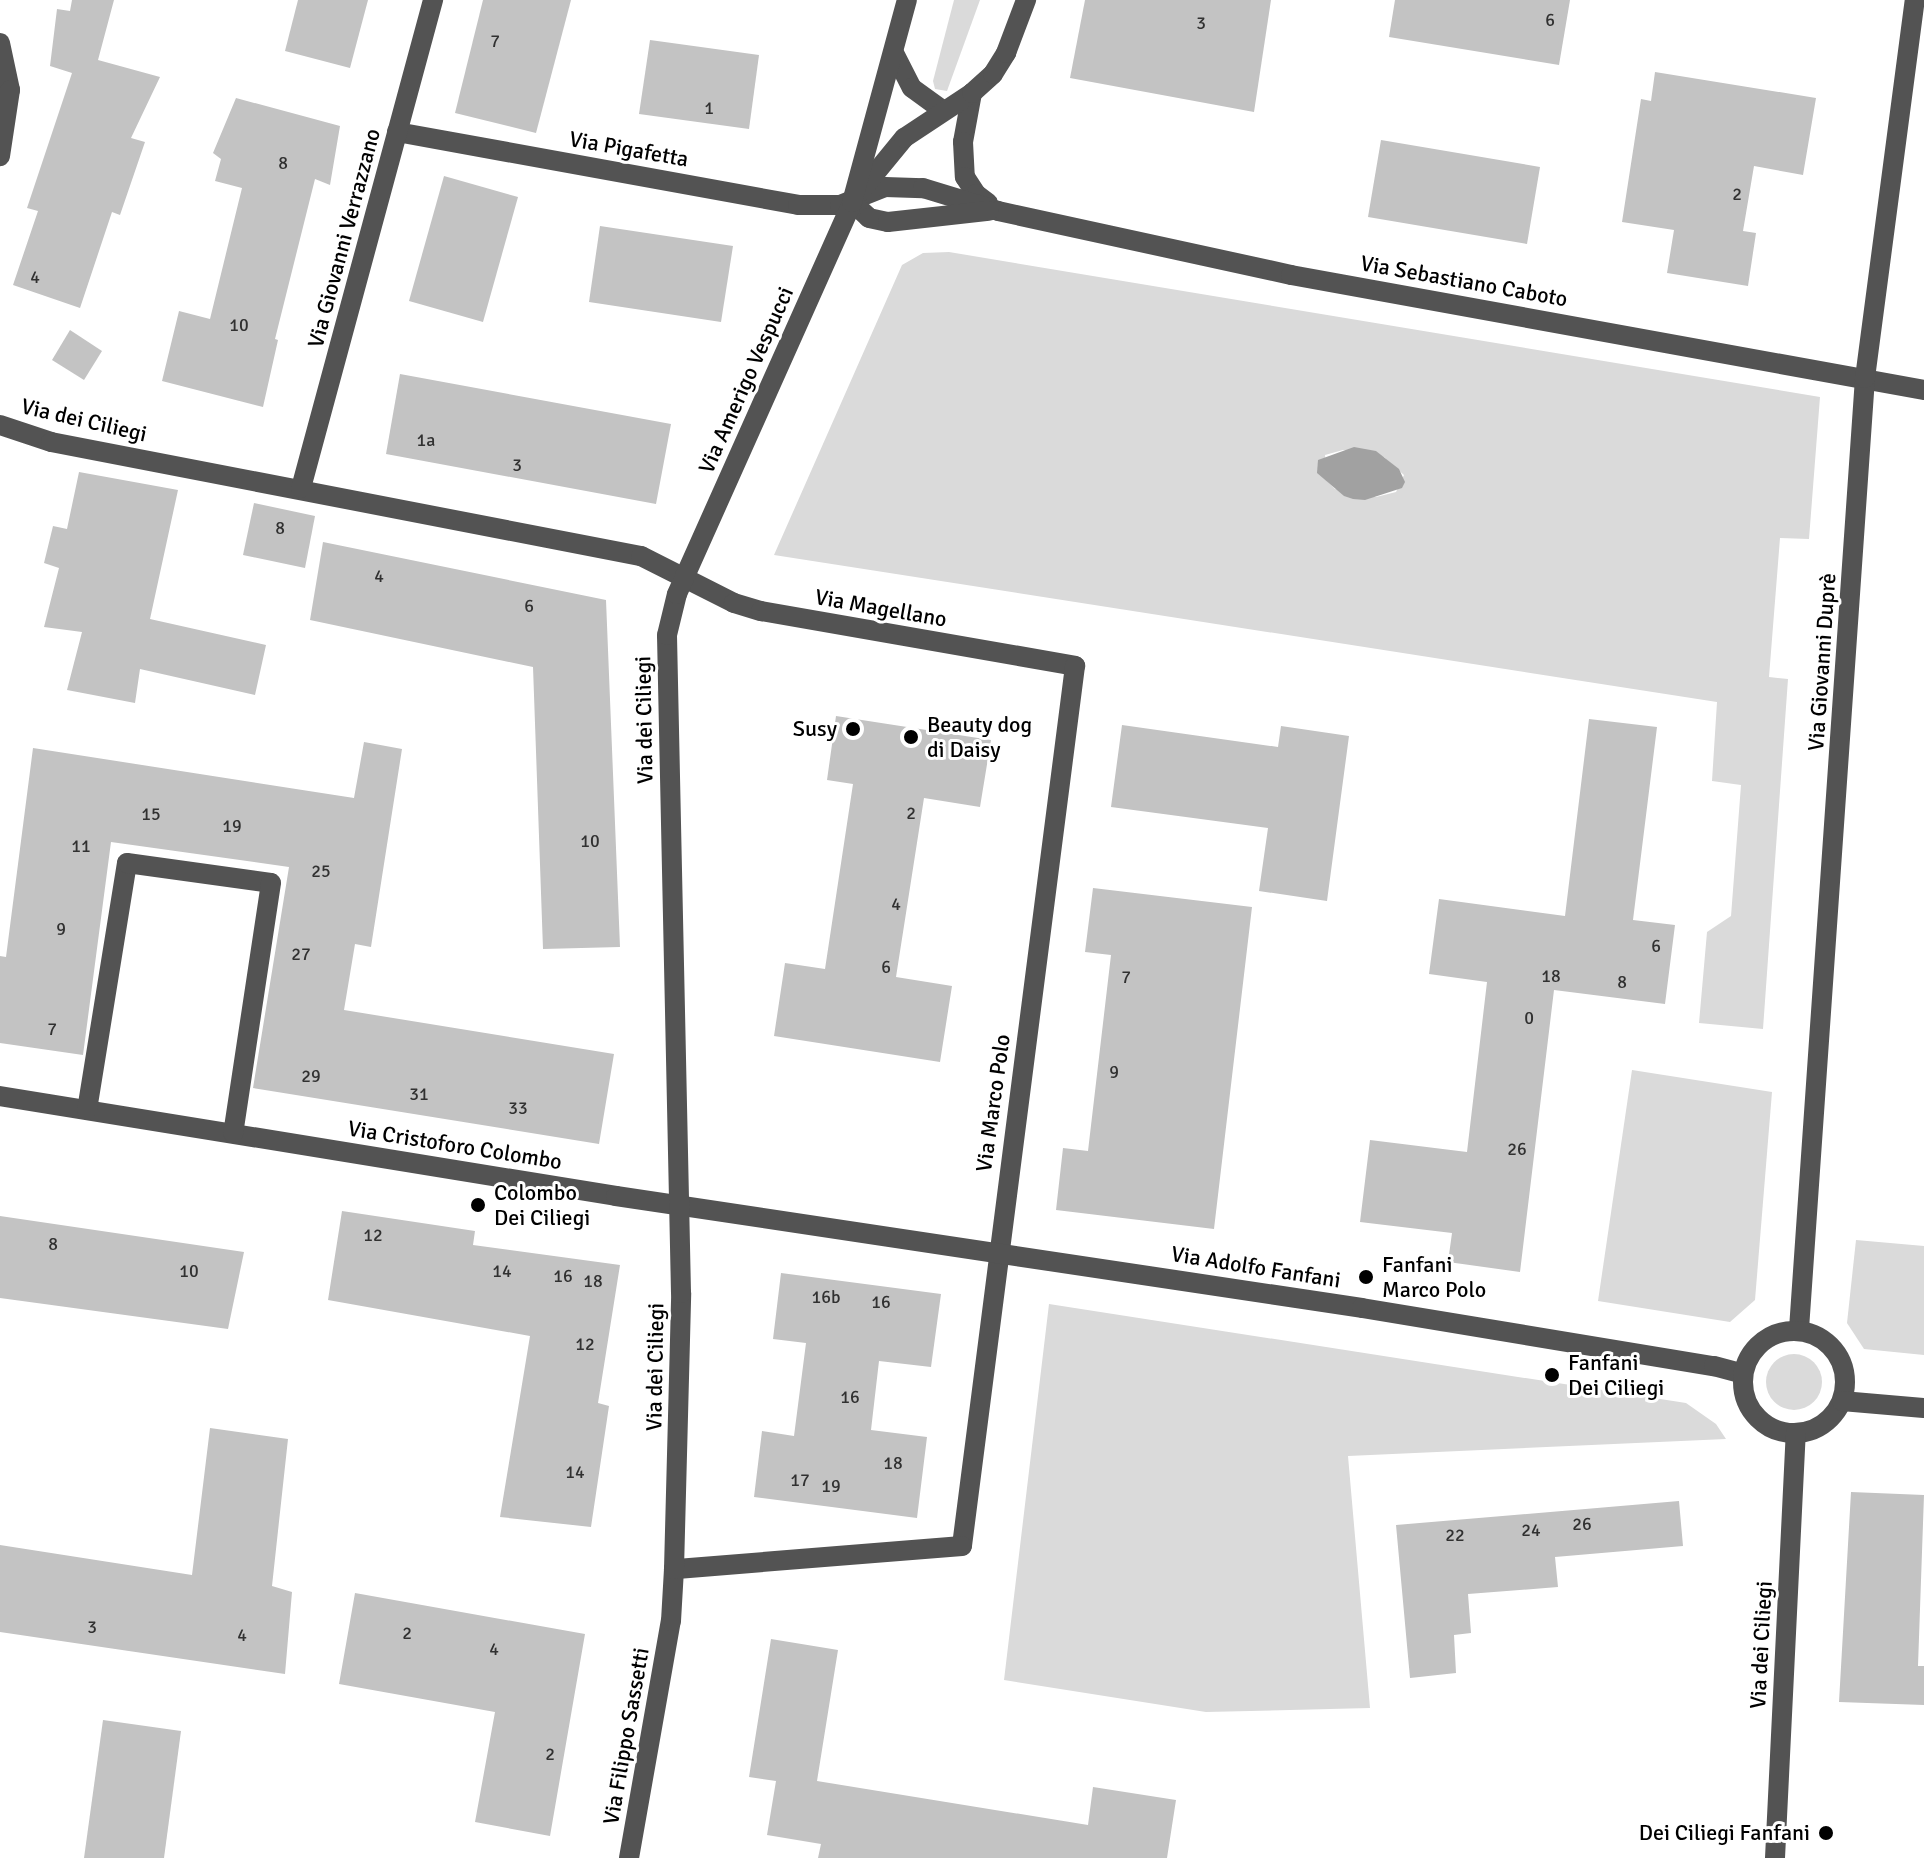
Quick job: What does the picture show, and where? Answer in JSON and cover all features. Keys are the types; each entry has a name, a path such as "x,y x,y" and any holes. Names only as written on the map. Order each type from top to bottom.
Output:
{"street":[{"name":"Via Giovanni Verrazzano","path":"301,488 433,0"},
{"name":"Via Amerigo Vespucci","path":"685,578 852,202 907,0"},
{"name":"Via Amerigo Vespucci","path":"852,202 889,153 972,93 993,74 1006,53 1026,0"},
{"name":"Via Giovanni Duprè","path":"1799,1329 1865,378 1915,0"},
{"path":"0,43 10,90 0,156"},
{"path":"894,53 912,88 944,111"},
{"path":"972,93 963,142 965,177 976,194 998,211"},
{"name":"Via Pigafetta","path":"397,132 798,205 829,207 852,202"},
{"name":"Via Sebastiano Caboto","path":"998,211 888,222 869,218 852,202 879,188 907,186 937,191 998,211 1291,275 1924,390"},
{"name":"Via dei Ciliegi","path":"0,425 51,442 641,556 685,578 670,616 665,655 680,1205 671,1621"},
{"name":"Via Magellano","path":"685,578 734,603 761,611 1075,666"},
{"name":"Via Marco Polo","path":"674,1569 962,1546 1075,666"},
{"path":"87,1110 127,863 271,883 233,1133"},
{"name":"Via Cristoforo Colombo","path":"0,1096 680,1205 998,1251"},
{"name":"Via Adolfo Fanfani","path":"998,1251 1714,1366 1743,1374"},
{"path":"1799,1329 1815,1334 1838,1355 1846,1385 1842,1401 1821,1426 1796,1434 1773,1429 1759,1420 1746,1399 1743,1374 1748,1359 1769,1336 1799,1329"},
{"path":"1842,1401 1924,1408"},
{"name":"Via dei Ciliegi","path":"1775,1858 1796,1434"},
{"name":"Via Filippo Sassetti","path":"629,1858 671,1621"}],"shaded area":[{"path":"954,0 980,0 947,91 935,89 933,81"},
{"path":"949,252 1820,397 1809,539 1780,538 1769,677 1788,679 1763,1029 1699,1023 1707,932 1731,916 1741,785 1712,781 1717,702 774,555 902,265 923,253","holes":["1343,450 1384,457 1404,475 1396,492 1376,497 1335,489 1327,481 1325,455"]},
{"path":"1354,447 1376,451 1399,469 1405,482 1402,488 1365,500 1353,499 1344,496 1317,473 1318,460"},
{"path":"1632,1070 1772,1092 1755,1300 1730,1322 1598,1301"},
{"path":"1856,1240 1924,1246 1924,1355 1864,1349 1847,1323"},
{"path":"1049,1304 1686,1403 1716,1424 1726,1439 1348,1456 1370,1708 1206,1712 1004,1680"},
{"path":"1794,1354 1814,1362 1822,1382 1814,1402 1794,1410 1774,1402 1766,1382 1774,1362"}],"building":[{"path":"72,0 114,0 98,60 160,77 131,138 145,142 120,215 112,212 80,308 13,285 38,211 27,208 72,73 50,66 57,9 70,11"},
{"path":"298,0 368,0 350,68 285,51"},
{"path":"483,0 571,0 536,133 455,113"},
{"path":"1085,0 1271,0 1254,112 1070,78"},
{"path":"1395,0 1570,0 1559,65 1389,37"},
{"path":"650,40 759,55 749,129 639,114"},
{"path":"1655,72 1816,98 1803,175 1754,166 1743,231 1756,233 1748,286 1667,273 1674,230 1622,222 1641,99 1651,101"},
{"path":"236,98 340,126 330,185 315,179 275,339 278,340 263,407 162,381 179,311 210,319 242,188 215,181 221,159 213,153"},
{"path":"1381,140 1540,167 1527,244 1368,217"},
{"path":"444,176 518,197 483,322 409,301"},
{"path":"600,226 733,246 721,322 589,302"},
{"path":"70,330 102,351 84,380 52,360"},
{"path":"400,374 671,424 656,504 386,454"},
{"path":"79,472 178,490 150,619 266,645 255,695 140,669 135,703 67,690 82,632 44,627 59,568 44,563 53,526 67,529"},
{"path":"254,503 315,516 305,568 243,555"},
{"path":"323,542 606,600 620,947 543,949 533,667 310,620"},
{"path":"836,716 991,740 980,807 924,798 896,977 952,986 940,1062 774,1036 785,963 825,969 853,784 827,780"},
{"path":"1589,719 1657,727 1633,920 1675,925 1665,1004 1554,990 1520,1272 1448,1262 1452,1233 1360,1222 1370,1140 1467,1152 1487,982 1429,974 1439,899 1565,916"},
{"path":"1122,725 1278,747 1281,726 1349,736 1327,901 1259,891 1268,828 1111,807"},
{"path":"364,742 402,749 371,947 355,944 344,1010 614,1054 599,1144 253,1088 289,867 111,842 83,1055 0,1043 0,956 6,957 33,748 354,798"},
{"path":"1093,888 1252,907 1214,1229 1056,1210 1063,1148 1088,1151 1111,955 1085,952"},
{"path":"342,1211 475,1231 473,1245 620,1265 598,1403 609,1406 591,1527 500,1517 530,1336 328,1300"},
{"path":"0,1216 244,1252 228,1329 0,1298"},
{"path":"781,1273 941,1294 931,1367 879,1361 871,1430 927,1437 917,1518 754,1497 762,1431 794,1436 806,1343 773,1339"},
{"path":"210,1428 288,1439 272,1586 292,1592 285,1674 0,1632 0,1545 192,1575"},
{"path":"1851,1492 1924,1495 1918,1666 1924,1666 1924,1705 1839,1702"},
{"path":"1679,1501 1683,1546 1555,1557 1558,1587 1468,1594 1471,1633 1454,1635 1456,1673 1410,1678 1396,1525"},
{"path":"355,1593 585,1634 550,1836 475,1822 495,1712 339,1684"},
{"path":"771,1639 838,1650 817,1781 1088,1825 1093,1787 1176,1800 1167,1858 818,1858 821,1844 767,1835 776,1781 749,1777"},
{"path":"103,1720 181,1731 164,1858 84,1858"}],"place":[{"name":"Susy","path":"853,729"},
{"name":"Beauty dog di Daisy","path":"911,737"},
{"name":"Colombo Dei Ciliegi","path":"478,1205"},
{"name":"Fanfani Marco Polo","path":"1366,1277"},
{"name":"Fanfani Dei Ciliegi","path":"1552,1375"},
{"name":"Dei Ciliegi Fanfani","path":"1826,1833"}]}
